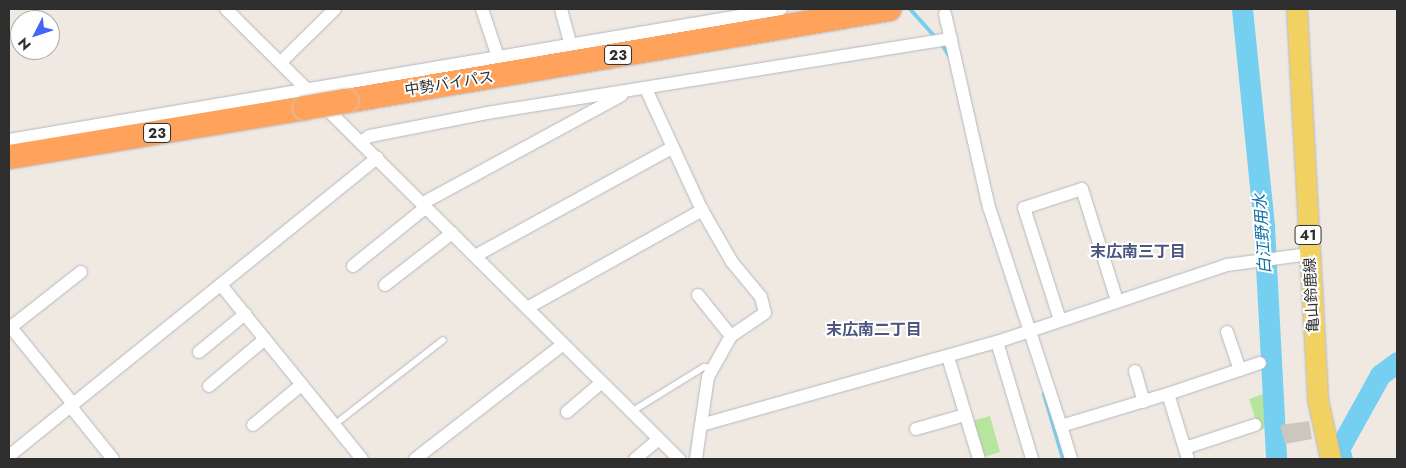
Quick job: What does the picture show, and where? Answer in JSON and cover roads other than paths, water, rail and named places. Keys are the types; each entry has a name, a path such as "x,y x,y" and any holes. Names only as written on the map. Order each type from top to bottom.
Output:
{"highway":[{"name":"中勢バイパス","path":"9,157 307,99 346,101 889,9"}],"main road":[{"name":"亀山鈴鹿線","path":"1297,9 1318,400 1331,459"}],"street":[{"path":"226,9 282,61 307,99 361,142 678,459"},
{"path":"282,61 335,9"},
{"path":"482,9 498,57"},
{"path":"561,9 570,43"},
{"path":"9,140 307,99 570,43 780,9"},
{"path":"945,14 989,207 1026,332 1061,426 1071,459"},
{"path":"361,142 370,136 487,113 951,39"},
{"path":"646,89 702,210 732,262 761,297 764,313 731,336 712,368 700,425 696,459"},
{"path":"353,266 424,205 629,91"},
{"path":"475,256 673,147"},
{"path":"9,456 377,158"},
{"path":"1060,320 1024,208 1082,189 1117,301"},
{"path":"527,308 702,210"},
{"path":"385,285 452,232"},
{"path":"700,425 948,357 1117,301 1258,259 1309,254"},
{"path":"81,272 10,326 113,459"},
{"path":"221,285 362,459"},
{"path":"698,295 731,336"},
{"path":"199,352 245,314"},
{"path":"1227,332 1240,370"},
{"path":"209,386 265,339"},
{"path":"997,342 1032,459"},
{"path":"415,459 562,344"},
{"path":"948,357 979,459"},
{"path":"1061,426 1144,402 1260,363"},
{"path":"1135,371 1144,402"},
{"path":"567,412 601,383"},
{"path":"253,425 301,384"},
{"path":"1168,394 1186,456 1255,425"},
{"path":"916,429 965,415"},
{"path":"635,459 659,439"}],"lane":[{"path":"334,425 443,340"},
{"path":"631,412 704,367 712,368"}],"waterway":[{"path":"910,9 936,38"},
{"name":"白江野用水","path":"1242,9 1264,227 1276,459"},
{"path":"941,43 949,56"},
{"name":"白江野用水","path":"1342,459 1339,449 1380,375 1397,362"},
{"path":"1044,394 1063,459"}],"district":[{"name":"末広南三丁目","path":"1138,252"},
{"name":"末広南二丁目","path":"874,330"}]}
